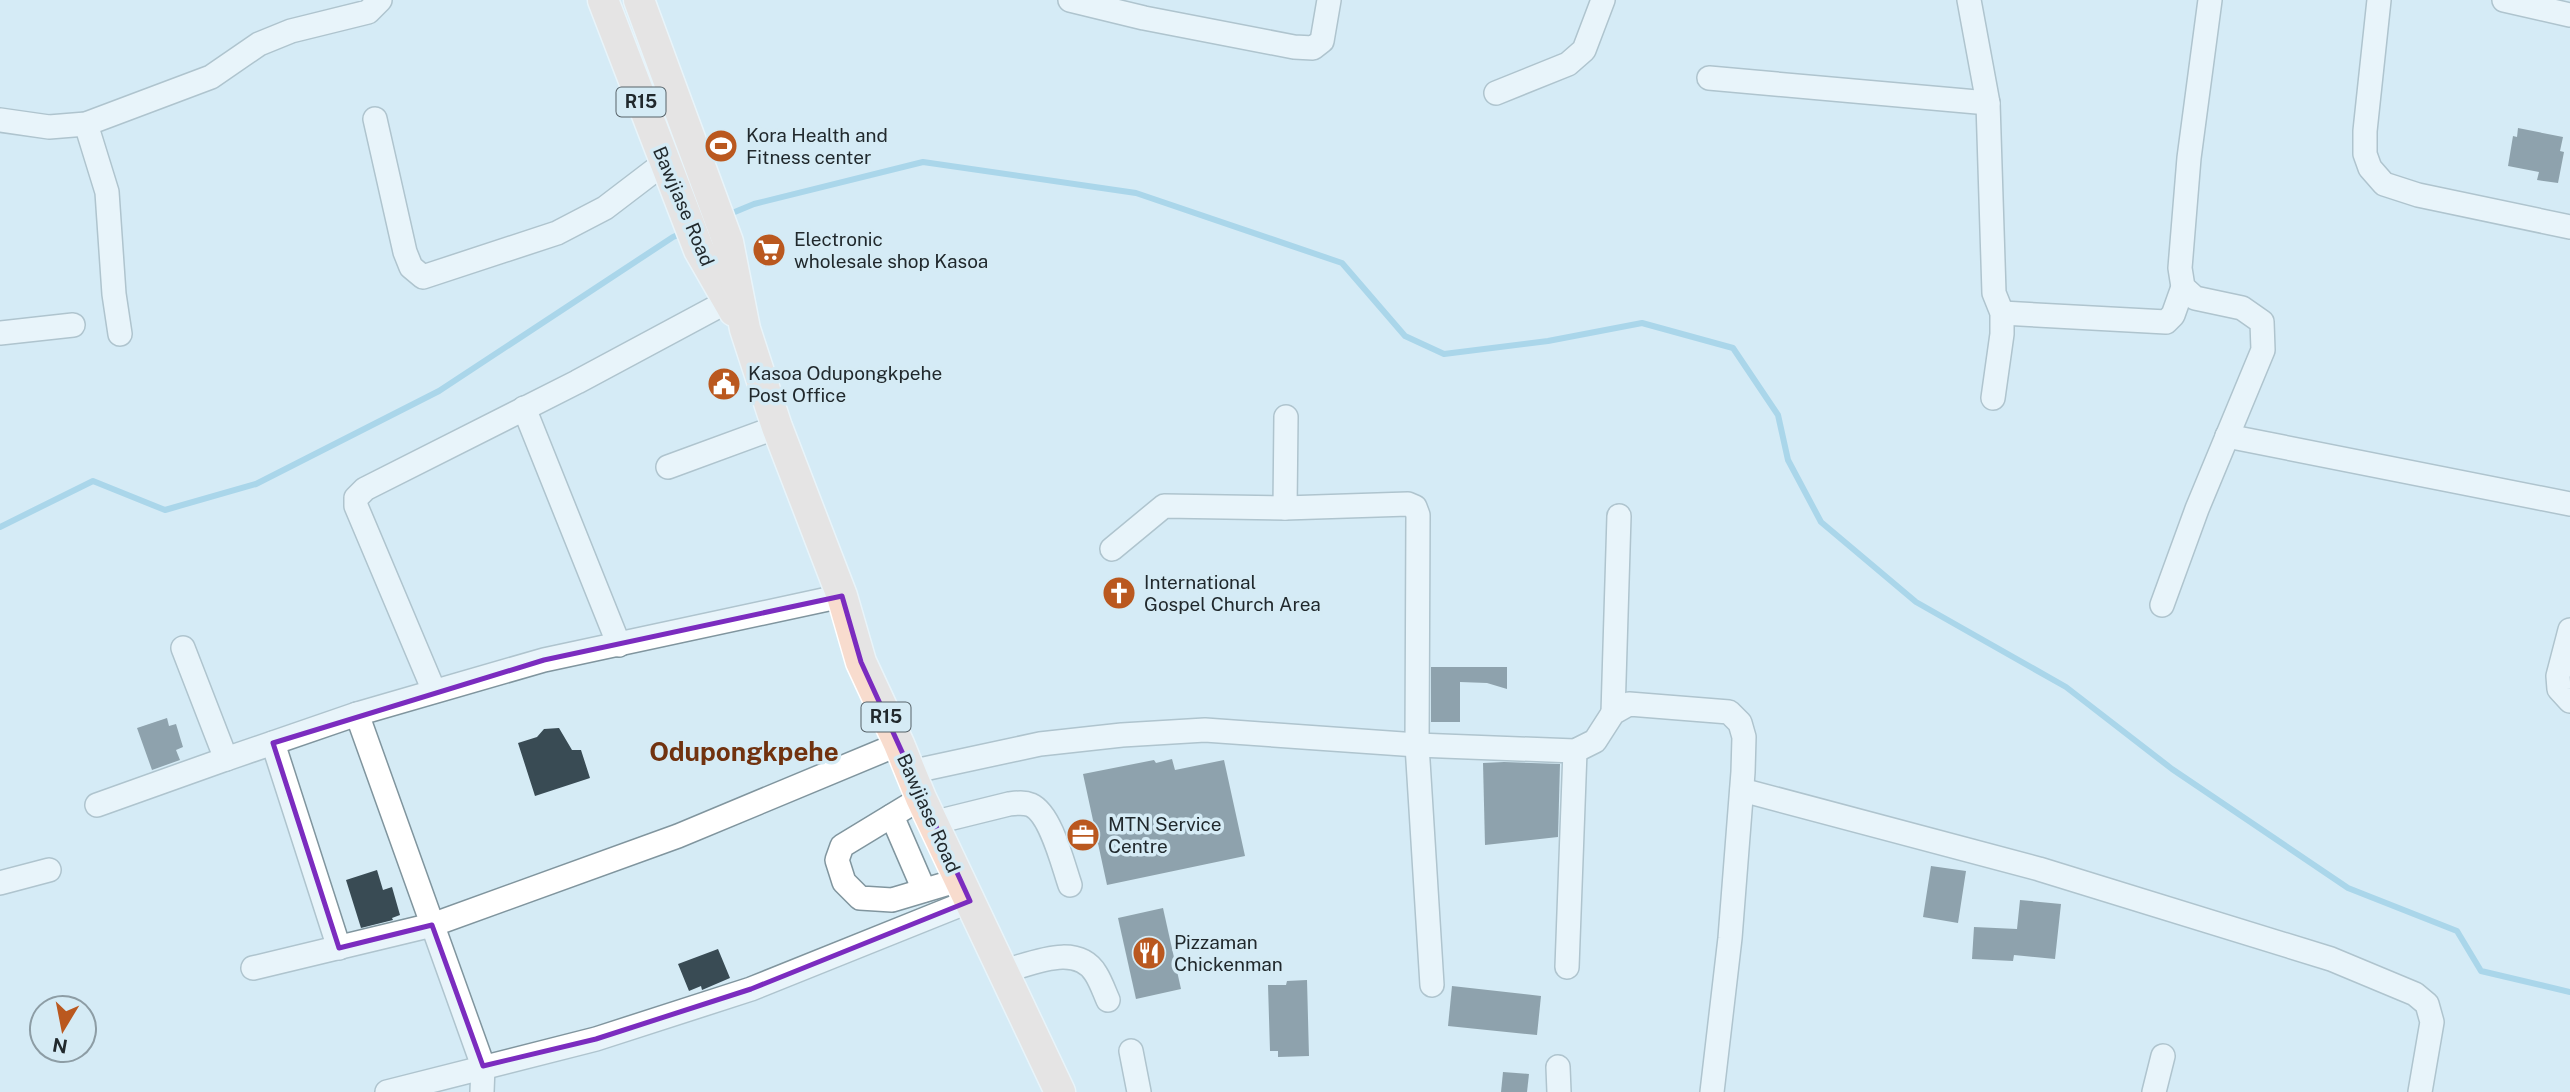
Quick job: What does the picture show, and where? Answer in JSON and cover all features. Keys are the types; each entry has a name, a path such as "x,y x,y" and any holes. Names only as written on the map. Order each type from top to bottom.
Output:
{"main road":[{"name":"Bawjiase Road","path":"603,0 699,250 745,329"},
{"name":"Bawjiase Road","path":"639,0 728,242 745,329 777,427 842,596 861,662 964,891 1004,971 1052,1090"}],"street":[{"path":"0,120 48,127 86,124 211,77 259,44 290,31 368,12 380,0"},
{"path":"1070,0 1144,18 1294,47 1313,48 1322,41 1329,0"},
{"path":"1496,93 1568,64 1584,50 1603,0"},
{"path":"1969,0 1988,103 1994,293 2002,313 2002,334 1993,398"},
{"path":"2002,313 2166,322 2173,315 2183,287 2180,268 2189,158 2210,0"},
{"path":"2379,0 2365,131 2365,154 2370,169 2384,184 2418,195 2570,227"},
{"path":"2504,0 2570,15"},
{"path":"1709,78 1988,103"},
{"path":"375,119 405,252 411,267 423,277 557,233 605,208 664,163"},
{"path":"86,124 107,192 114,294 120,334"},
{"path":"2162,605 2263,350 2262,321 2242,308 2196,298 2183,287"},
{"path":"434,691 356,506 356,498 365,489 728,301"},
{"path":"0,333 73,326"},
{"path":"524,408 619,645"},
{"path":"1285,508 1286,417"},
{"path":"668,467 777,427"},
{"path":"2227,436 2570,504"},
{"path":"1112,549 1164,506 1285,508 1408,504 1415,507 1418,515 1417,745 1432,985"},
{"path":"1613,713 1619,516"},
{"path":"97,805 357,714 544,660 842,596"},
{"path":"2570,630 2558,676 2559,690 2570,701"},
{"path":"183,648 226,759"},
{"path":"964,891 924,890 892,900 860,898 844,882 837,860 842,846 921,798 1040,744 1205,730 1417,745 1575,751 1595,741 1613,713 1629,704 1729,712 1740,723 1744,737 1742,790 1730,938 1712,1092"},
{"path":"357,714 483,1066 482,1092"},
{"path":"273,743 339,948"},
{"path":"253,968 432,925 678,836 899,744"},
{"path":"1567,967 1575,751"},
{"path":"1742,790 2039,869 2331,959 2415,994 2427,1004 2432,1022 2420,1092"},
{"path":"921,798 1009,804 1020,802 1033,806 1048,824 1070,885"},
{"path":"892,816 924,890"},
{"path":"0,883 49,870"},
{"path":"387,1092 596,1039 751,989 964,891"},
{"path":"1004,971 1070,956 1082,961 1095,972 1108,1000"},
{"path":"1131,1051 1139,1092"},
{"path":"2154,1092 2163,1056"},
{"path":"1558,1067 1559,1092"}],"highlighted area":[{"path":"842,596 861,662 970,901 751,989 596,1039 483,1066 432,925 339,948 273,743 544,660"}],"building":[{"path":"2518,128 2563,137 2560,151 2564,152 2558,183 2537,180 2539,172 2508,166 2513,136 2517,137"},
{"path":"1431,667 1507,667 1507,689 1487,683 1460,682 1460,722 1431,722"},
{"path":"167,718 169,726 176,724 183,747 176,750 180,760 152,770 137,728"},
{"path":"559,728 572,750 581,750 590,778 535,796 518,743 537,737 544,729"},
{"path":"1172,759 1175,770 1224,760 1245,856 1107,885 1083,774"},
{"path":"1483,763 1560,764 1558,837 1485,845"},
{"path":"1931,866 1966,871 1958,923 1923,917"},
{"path":"377,870 383,890 392,887 400,915 392,918 393,920 361,928 346,880"},
{"path":"2020,900 2061,904 2055,959 2014,955 2013,961 1972,959 1974,927 2017,929"},
{"name":"Pizzaman Chickenman","path":"1163,908 1181,989 1136,999 1118,918"},
{"path":"718,949 730,978 702,990 701,986 689,991 678,964"},
{"path":"1307,980 1309,1056 1278,1057 1278,1051 1270,1051 1268,985 1286,985 1287,981"},
{"path":"1452,986 1541,996 1537,1035 1448,1026"},
{"path":"1503,1072 1529,1074 1527,1092 1501,1092"}],"waterway":[{"path":"725,216 754,204 923,162 1136,193 1342,263 1405,336 1444,354 1548,341 1642,323 1733,348 1778,415 1788,460 1821,522 1916,602 2066,687 2172,769 2348,888 2457,931 2481,971 2570,992"},
{"path":"0,527 93,481 165,510 256,484 439,391 683,233"}],"place":[{"name":"Kora Health and Fitness center","path":"721,146"},
{"name":"Electronic wholesale shop Kasoa","path":"769,250"},
{"name":"Kasoa Odupongkpehe Post Office","path":"724,384"},
{"name":"International Gospel Church Area","path":"1119,593"},
{"name":"MTN Service Centre","path":"1083,835"},
{"name":"Pizzaman Chickenman","path":"1149,953"}],"district":[{"name":"Odupongkpehe","path":"744,752"}]}
